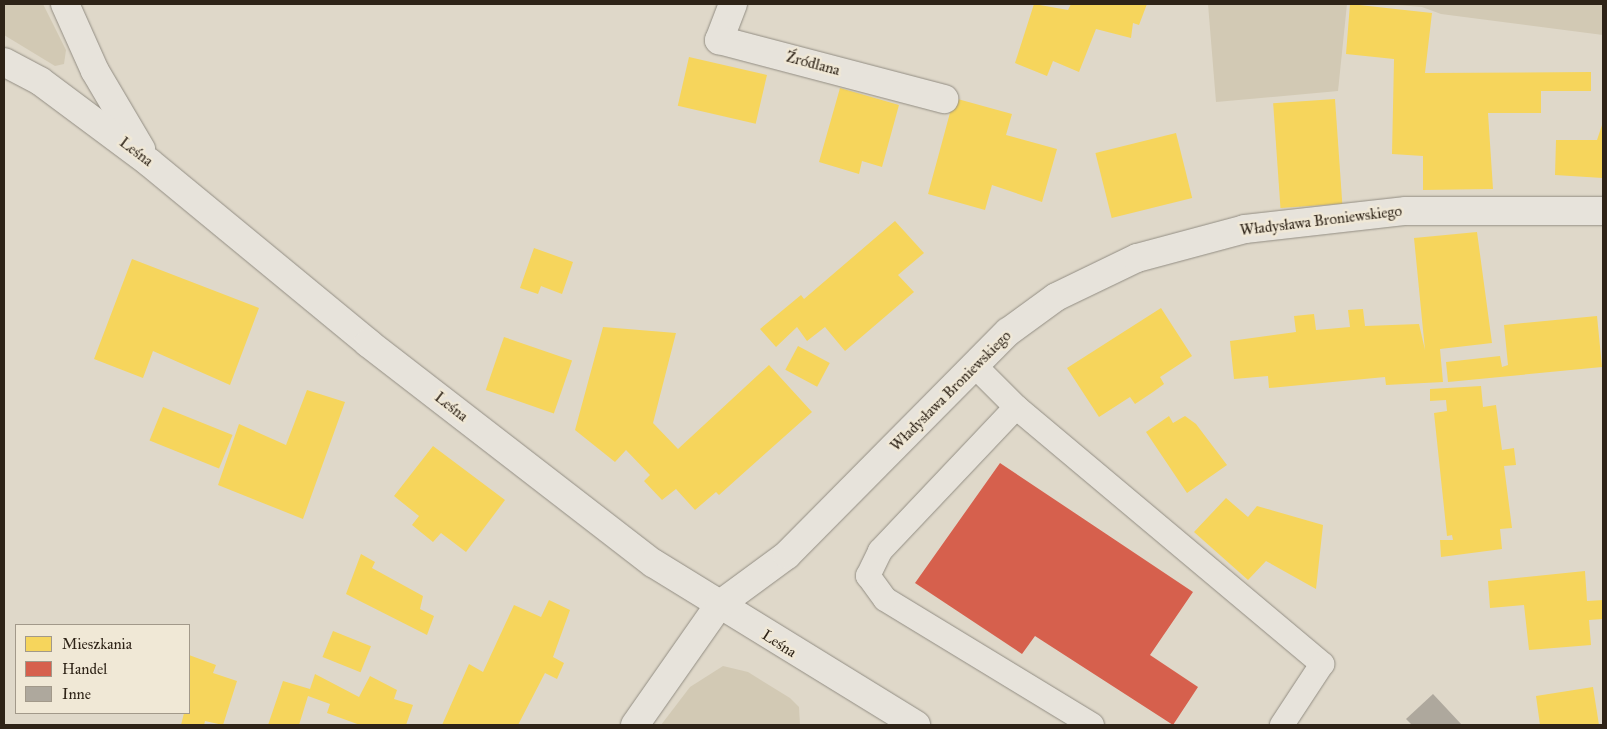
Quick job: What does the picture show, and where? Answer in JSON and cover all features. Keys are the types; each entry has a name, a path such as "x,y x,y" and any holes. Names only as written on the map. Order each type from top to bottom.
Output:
{"street":[{"path":"64,4 95,71 150,162"},
{"name":"Źródlana","path":"733,4 719,40 944,99"},
{"name":"Leśna","path":"4,62 40,81 150,162 368,343 653,563 719,606 916,725"},
{"name":"Władysława Broniewskiego","path":"635,725 719,606 787,555 1008,332 1056,297 1137,258 1245,229 1406,211 1603,211"}],"lane":[{"path":"975,366 1016,407 1322,664 1282,725"},
{"path":"1016,407 880,551 868,576 885,599 1092,725"}],"shaded area":[{"path":"4,4 43,4 66,50 64,64 55,66 4,35"},
{"path":"1208,4 1347,4 1338,91 1216,102"},
{"path":"1386,4 1603,4 1603,35 1441,14 1422,7"},
{"path":"723,666 748,672 790,698 799,707 800,725 661,725 690,687"}],"building: Mieszkania":[{"path":"1034,4 1068,10 1071,4 1147,4 1139,25 1133,23 1131,38 1096,29 1079,72 1053,61 1047,76 1015,63"},
{"path":"1350,4 1432,13 1425,73 1591,72 1591,91 1541,91 1541,113 1488,113 1493,189 1423,190 1423,156 1392,154 1394,59 1346,54"},
{"path":"689,57 767,75 756,124 678,106"},
{"path":"840,88 899,105 882,167 862,161 859,174 819,162"},
{"path":"954,98 1012,114 1006,135 1057,149 1042,202 992,185 985,210 928,194"},
{"path":"1335,99 1342,204 1280,208 1273,103"},
{"path":"1603,122 1603,178 1555,175 1556,140 1597,140"},
{"path":"1176,133 1192,198 1112,218 1095,153"},
{"path":"895,221 924,253 898,275 914,292 845,351 825,327 807,341 797,327 776,347 760,329 801,295 804,299"},
{"path":"1477,232 1492,343 1440,349 1443,382 1386,385 1385,377 1269,388 1268,376 1234,379 1230,341 1296,332 1294,316 1314,314 1316,330 1350,327 1348,310 1363,309 1365,326 1419,324 1425,350 1414,238"},
{"path":"534,248 573,262 562,294 541,286 538,294 520,288"},
{"path":"132,259 259,308 230,385 153,351 143,378 94,359"},
{"path":"1161,308 1192,356 1160,377 1164,384 1135,404 1130,397 1099,417 1067,368"},
{"path":"1597,316 1602,367 1448,382 1446,362 1500,356 1502,367 1508,365 1504,325"},
{"path":"603,327 676,333 653,423 678,449 769,365 812,412 719,495 716,492 695,510 676,489 662,500 644,481 650,475 626,450 615,462 575,430"},
{"path":"504,337 572,360 554,413 486,390"},
{"path":"798,346 830,363 817,387 785,370"},
{"path":"1481,386 1483,407 1496,405 1502,450 1514,448 1516,465 1504,466 1512,528 1500,529 1502,549 1441,557 1440,540 1453,540 1452,535 1447,536 1434,413 1447,411 1446,400 1430,401 1430,389"},
{"path":"307,390 345,402 303,519 218,485 239,424 286,445"},
{"path":"163,407 233,435 219,468 150,440"},
{"path":"1169,416 1173,423 1185,416 1196,424 1227,465 1187,493 1146,432"},
{"path":"433,446 505,500 466,552 441,533 433,542 412,525 419,516 394,496"},
{"path":"1226,498 1248,517 1257,506 1323,525 1316,589 1266,561 1248,580 1194,532"},
{"path":"361,554 375,562 372,568 423,596 420,609 434,616 427,635 346,594"},
{"path":"1585,571 1587,601 1603,600 1603,619 1589,620 1591,645 1529,650 1524,605 1490,608 1488,581"},
{"path":"549,600 570,610 553,657 564,663 557,679 545,673 518,725 442,725 469,664 483,672 514,605 541,617"},
{"path":"333,631 371,646 361,672 323,657"},
{"path":"190,655 216,665 213,673 237,681 223,725 205,721 204,725 181,725 184,714 190,714"},
{"path":"315,674 359,697 370,676 397,690 394,699 413,705 406,725 360,725 327,713 330,704 308,696 299,725 268,725 283,681 310,689"},
{"path":"1593,687 1599,725 1540,725 1536,696"}],"building: Handel":[{"path":"1000,463 1193,592 1150,655 1198,687 1173,725 1035,636 1022,654 915,583"}],"building: Inne":[{"path":"1433,694 1462,725 1412,725 1406,719"}]}
